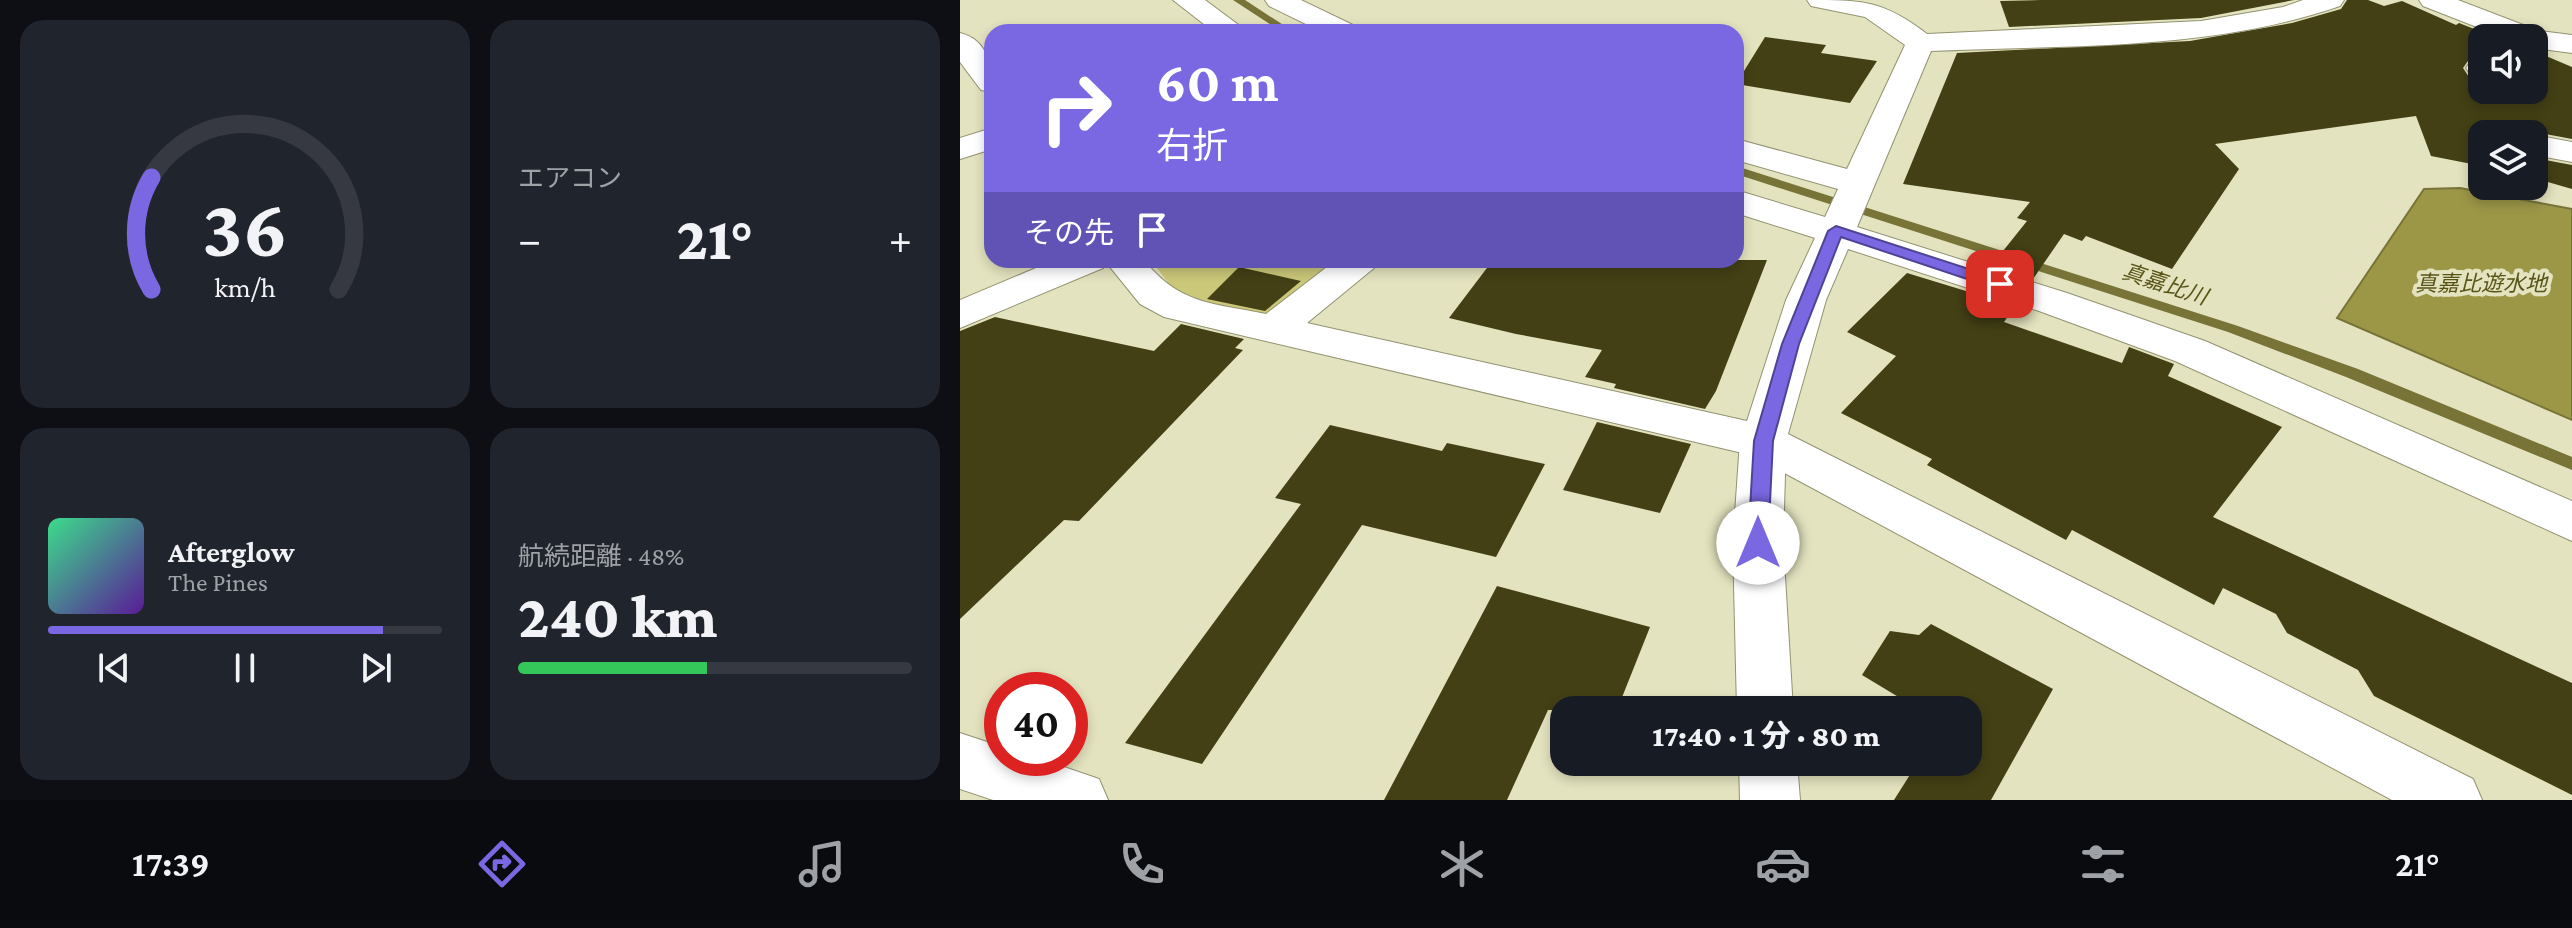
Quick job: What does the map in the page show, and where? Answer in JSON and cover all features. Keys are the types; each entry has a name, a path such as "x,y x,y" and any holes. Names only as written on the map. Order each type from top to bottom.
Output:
{"street":[{"path":"1187,0 1222,24"},
{"path":"1279,0 1328,24"},
{"path":"1821,0 1901,9 1920,43"},
{"path":"1920,43 2201,30 2289,14 2330,0"},
{"path":"2433,0 2493,24"},
{"path":"960,42 984,73"},
{"path":"2548,42 2572,44"},
{"path":"1764,696 1758,543 1763,441 1795,329 1920,43"},
{"path":"960,149 984,141"},
{"path":"2548,148 2572,152"},
{"path":"1744,153 2053,302 2190,351 2572,522"},
{"path":"1744,201 1847,205"},
{"path":"960,315 1070,268"},
{"path":"1130,268 1162,303 1763,441 2452,800"},
{"path":"1273,330 1350,268"},
{"path":"960,761 1078,800"},
{"path":"1769,776 1770,800"}],"shaded area":[{"path":"1157,268 1334,268 1277,319 1178,296"}],"water":[{"name":"真嘉比遊水地","path":"2460,188 2468,190 2468,200 2524,200 2572,209 2572,420 2337,318 2424,189"}],"building":[{"path":"2294,0 2201,18 2009,27 2000,1"},
{"path":"2347,0 2368,0 2384,6 2402,1 2456,25 2468,27 2468,61 2463,68 2468,76 2468,104 2548,104 2548,57 2572,67 2572,139 2548,134 2548,120 2468,120 2468,163 2431,156 2416,116 2215,144 2239,169 2172,269 2086,236 2082,241 2064,234 2033,279 1991,266 2027,221 2017,218 2030,202 1903,184 1957,53 2190,41 2292,23 2341,9"},
{"path":"1765,37 1826,45 1821,53 1877,61 1850,103 1744,85 1744,71"},
{"path":"2548,161 2572,165 2572,189 2548,182"},
{"path":"1744,260 1767,260 1716,391 1705,409 1614,388 1616,384 1585,377 1602,350 1449,318 1487,268 1744,268"},
{"path":"1238,268 1301,281 1265,311 1207,299"},
{"path":"1907,273 2015,306 2004,322 2122,363 2129,347 2174,364 2168,376 2282,427 2213,517 2572,683 2572,795 2374,696 2358,670 2287,633 2276,614 2223,588 2214,605 2072,530 2066,540 1927,465 1932,459 1841,413 1896,356 1847,332"},
{"path":"995,317 1154,351 1181,324 1244,339 1235,348 1243,350 1079,521 1064,520 960,619 960,331"},
{"path":"1597,422 1691,444 1660,513 1563,490"},
{"path":"1330,425 1442,451 1447,443 1545,464 1496,557 1362,525 1202,764 1125,743 1301,504 1275,498"},
{"path":"1497,586 1650,627 1623,696 1550,696 1550,710 1507,800 1384,800"},
{"path":"1931,624 2053,689 1991,800 1894,800 1909,776 1982,776 1982,696 1897,696 1862,675 1890,631 1919,635"}],"waterway":[{"name":"真嘉比川","path":"1238,0 1276,24"},
{"name":"真嘉比川","path":"1744,173 2233,329 2352,373 2572,464"}],"route":[{"path":"1758,543 1758,491 1763,441 1790,344 1836,231 2000,284"}]}
